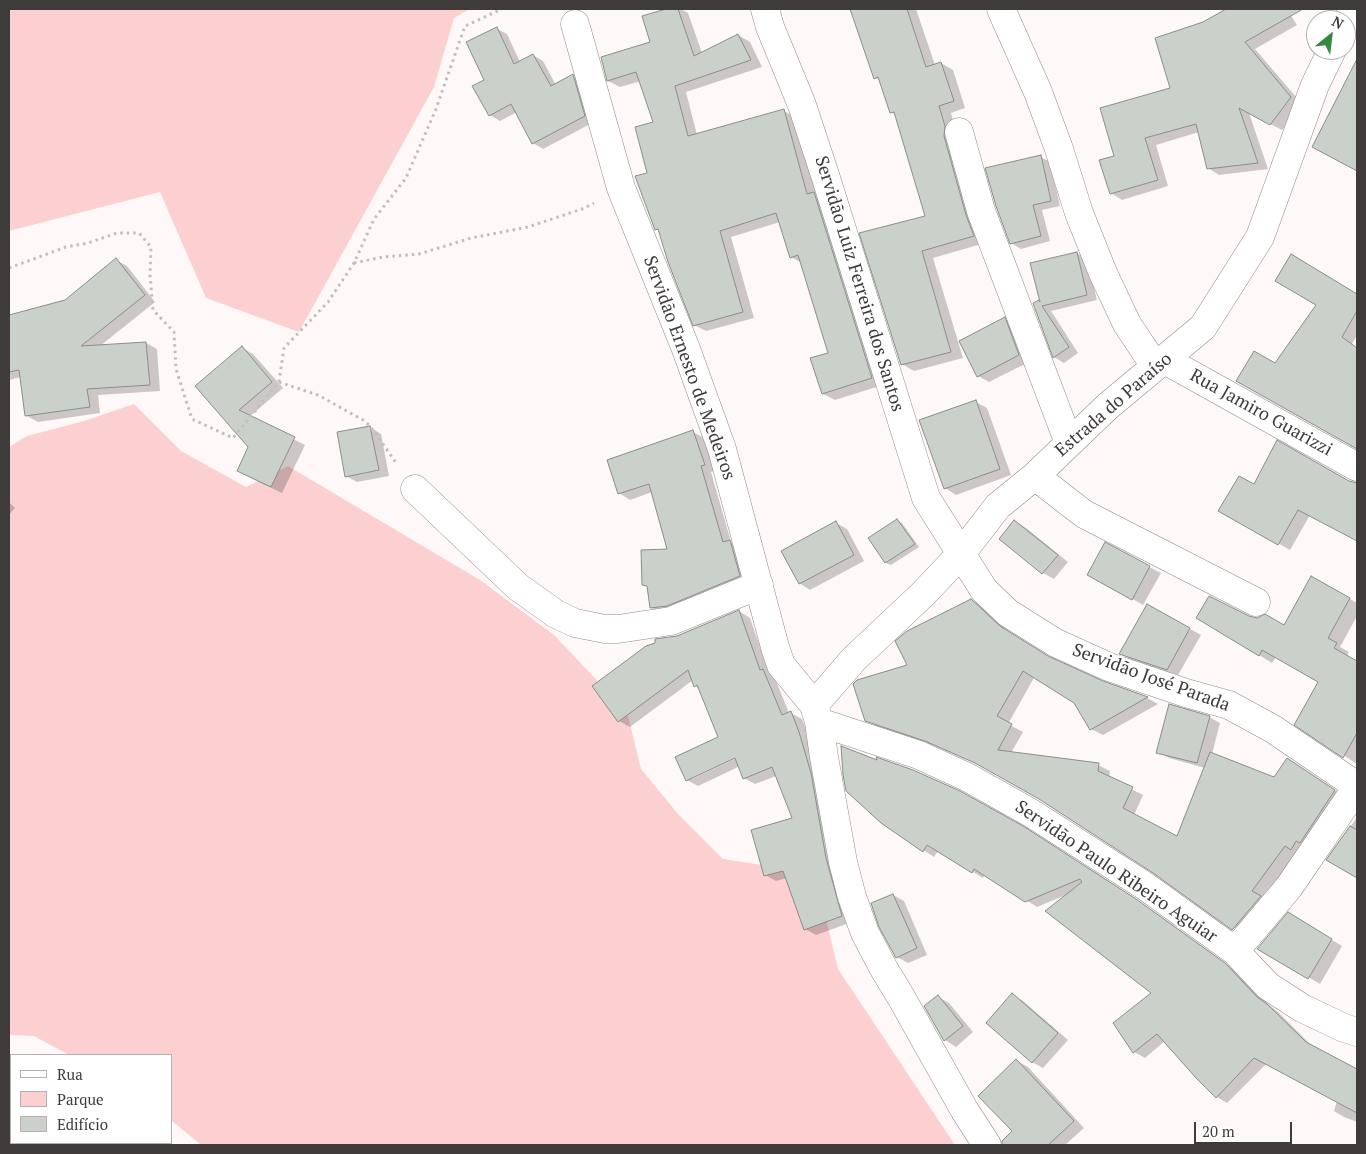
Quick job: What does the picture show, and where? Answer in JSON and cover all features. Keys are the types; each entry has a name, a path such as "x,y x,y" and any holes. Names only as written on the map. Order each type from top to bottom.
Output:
{"street":[{"name":"Servidão Luiz Ferreira dos Santos","path":"764,9 802,105 926,498 961,554"},
{"path":"1001,9 1038,92 1059,149 1079,214 1103,273 1127,324 1160,363"},
{"name":"Servidão Ernesto de Medeiros","path":"575,24 621,188 686,349 722,449 781,665 817,713"},
{"name":"Estrada do Paraíso","path":"817,713 854,659 923,594 961,554 998,506 1035,476 1108,406 1203,327 1260,237 1315,85 1327,60"},
{"path":"959,132 981,211 1070,443"},
{"name":"Rua Jamiro Guarizzi","path":"1160,363 1357,467"},
{"path":"1035,476 1084,514 1256,602"},
{"path":"415,489 518,587 556,614 575,623 604,629 618,629 670,621 759,585"},
{"name":"Servidão José Parada","path":"961,554 984,590 1008,613 1056,643 1109,667 1186,693 1229,705 1273,729 1357,786"},
{"path":"817,713 843,862 852,897 865,933 884,970 987,1145"},
{"name":"Servidão Paulo Ribeiro Aguiar","path":"817,713 967,777 1031,813 1145,886 1235,951 1268,986 1302,1008 1357,1032"},
{"path":"1235,951 1289,887 1357,786"}],"path":[{"path":"9,268 117,233 139,233 151,247 150,275 153,310 174,332 176,369 192,419 232,438 279,382 284,348 328,302 354,263 374,219 406,178 436,109 464,26 502,9"},
{"path":"354,263 384,257 419,254 471,238 528,227 582,209 621,188"},
{"path":"279,382 318,395 363,420 370,426 415,489"}],"green space":[{"path":"9,9 470,9 454,18 434,87 299,332 206,298 160,192 9,231"},
{"path":"134,404 181,451 246,487 288,466 480,580 554,635 627,712 641,769 678,814 723,859 815,873 838,969 955,1145 201,1145 172,1121 172,1054 67,1054 34,1036 9,1035 9,447 27,436 84,421"}],"building":[{"path":"666,9 678,9 694,56 738,34 751,60 675,86 688,136 784,109 807,194 814,192 872,378 822,394 810,358 828,353 798,255 790,258 776,213 720,231 743,312 693,326 668,262 658,229 655,230 635,176 647,173 635,127 653,122 636,72 607,81 601,57 650,42 642,16"},
{"path":"850,9 907,9 926,67 941,62 954,101 939,106 945,126 944,136 966,215 974,236 922,251 951,352 901,365 859,233 925,216 894,112 890,113 878,77 874,79"},
{"path":"1226,9 1303,9 1245,42 1291,97 1270,125 1239,108 1258,163 1207,169 1196,124 1145,138 1158,180 1110,194 1099,160 1114,156 1100,108 1170,88 1155,38 1203,22"},
{"path":"497,27 514,64 533,54 551,86 573,74 585,116 532,144 511,104 489,116 472,86 484,80 466,42"},
{"path":"1357,59 1357,171 1312,147"},
{"path":"1041,155 1051,201 1033,205 1041,236 1010,244 985,168"},
{"path":"1077,252 1087,295 1042,306 1069,347 1053,358 1033,303 1039,300 1040,302 1030,263"},
{"path":"1291,254 1357,294 1357,311 1342,337 1357,348 1357,449 1236,381 1254,351 1275,363 1316,305 1275,281"},
{"path":"116,258 145,295 81,346 146,342 150,385 87,389 90,407 25,416 19,370 9,372 9,315 65,300"},
{"path":"1005,317 1019,355 977,377 959,341"},
{"path":"242,346 272,382 239,410 295,437 271,487 237,471 248,447 195,386"},
{"path":"976,400 1000,469 944,489 919,420"},
{"path":"370,426 379,470 345,477 337,432"},
{"path":"693,430 705,465 701,466 723,542 730,540 740,576 667,606 650,608 647,586 642,585 641,550 667,549 649,484 618,494 607,460"},
{"path":"1277,440 1349,481 1357,483 1357,541 1298,510 1278,545 1218,511 1239,476 1254,484"},
{"path":"897,519 915,544 885,563 868,538"},
{"path":"1014,520 1058,555 1042,574 999,539"},
{"path":"836,521 854,555 799,584 781,551"},
{"path":"1105,542 1150,566 1132,600 1087,575"},
{"path":"1311,576 1350,598 1328,638 1337,643 1334,648 1357,661 1357,733 1343,758 1294,725 1318,682 1262,650 1259,656 1196,618 1209,596 1249,616 1257,618 1265,614 1284,625"},
{"path":"971,599 1000,626 1048,656 1103,681 1148,697 1090,730 1074,703 1023,671 997,716 1012,724 998,750 1099,763 1098,771 1133,787 1123,808 1177,836 1210,752 1274,777 1287,758 1335,790 1300,843 1296,841 1291,850 1285,846 1252,891 1261,896 1232,930 1153,873 1039,799 975,763 925,741 865,721 853,684 857,680 907,665 895,641 907,631"},
{"path":"1147,604 1190,628 1167,670 1119,654"},
{"path":"739,610 760,670 763,669 782,715 791,711 799,732 811,773 826,858 842,916 804,930 783,871 764,876 751,830 792,818 772,767 743,779 735,758 686,781 675,757 718,737 697,685 694,687 688,670 618,722 592,686 646,646 655,643 655,639 677,636"},
{"path":"1169,704 1210,716 1197,763 1156,753"},
{"path":"841,746 877,760 876,757 913,770 960,791 1023,826 1136,899 1225,963 1257,997 1267,1004 1306,1042 1357,1069 1357,1113 1254,1058 1216,1098 1157,1034 1133,1053 1113,1023 1151,993 1045,911 1082,882 1080,879 1025,902 974,869 972,873 927,845 923,852 881,823 846,791"},
{"path":"1350,826 1357,830 1357,878 1326,860"},
{"path":"893,894 917,948 896,958 879,927 871,903"},
{"path":"1288,912 1332,939 1308,979 1257,949"},
{"path":"1012,993 1058,1033 1032,1063 986,1023"},
{"path":"938,995 963,1026 944,1041 924,1006"},
{"path":"1016,1059 1074,1121 1048,1145 1002,1145 1002,1141 1012,1131 978,1096"}]}
